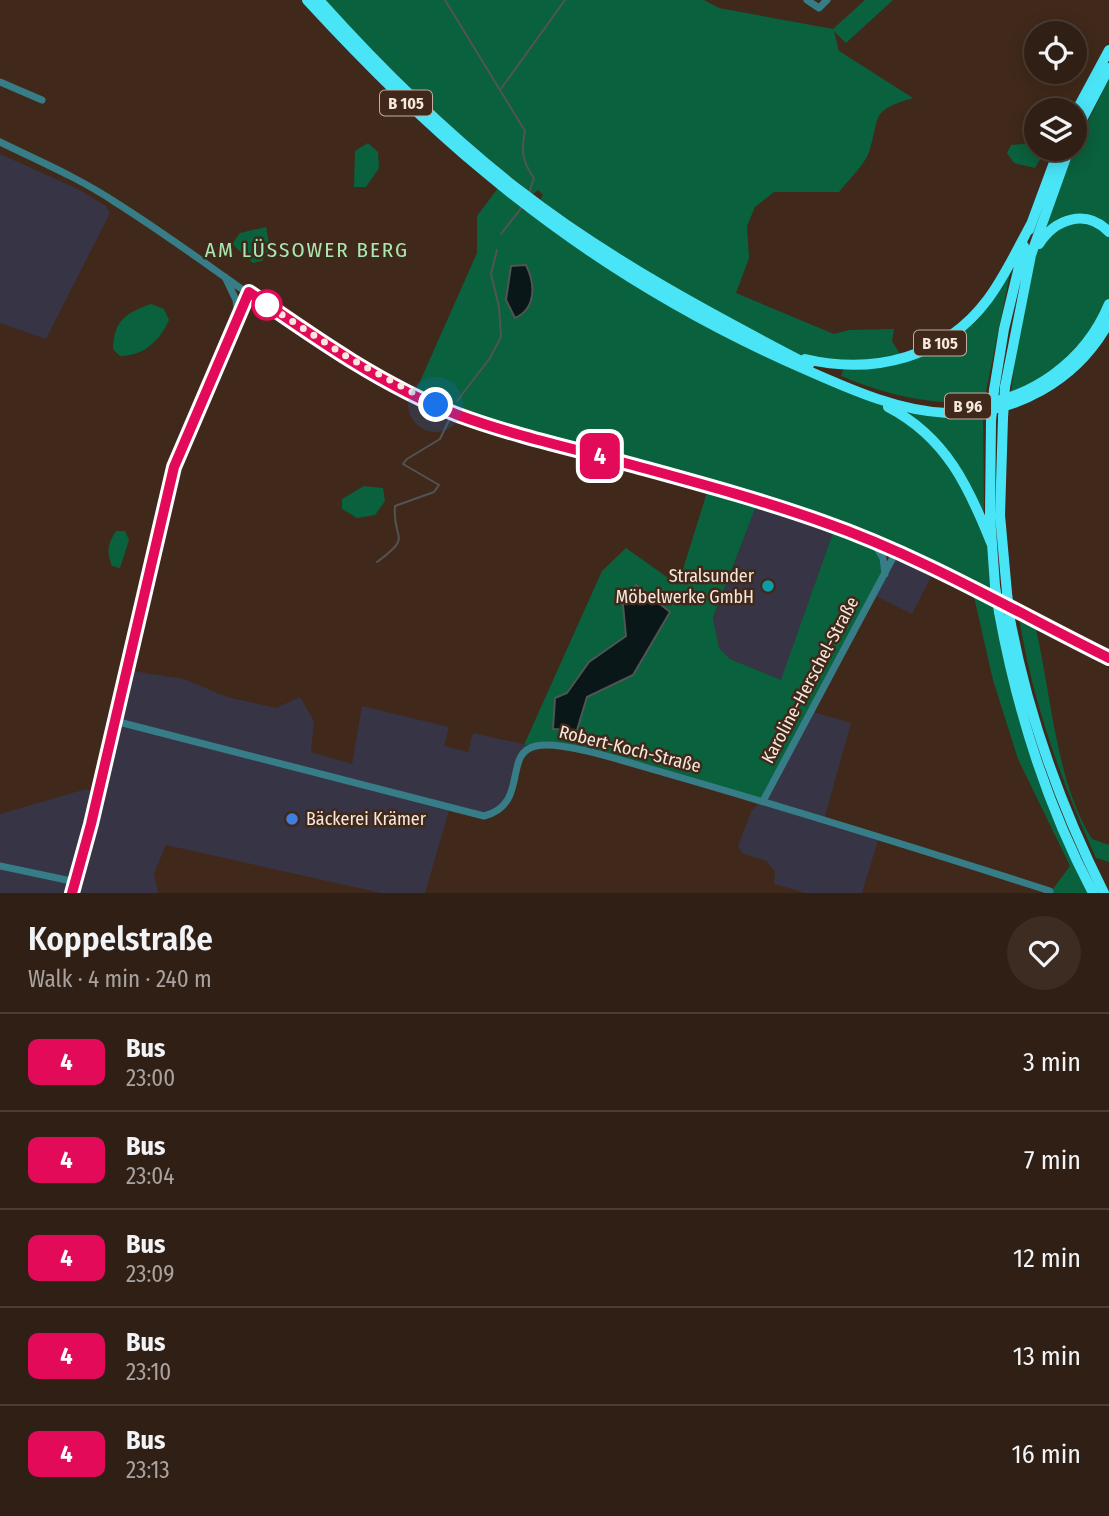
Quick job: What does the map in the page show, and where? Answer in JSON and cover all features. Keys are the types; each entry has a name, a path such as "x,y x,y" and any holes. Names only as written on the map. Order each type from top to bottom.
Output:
{"highway":[{"name":"B 105","path":"307,0 389,86 535,207 669,300 753,345 845,387"},
{"name":"B 105","path":"318,0 397,83 517,193"},
{"path":"1083,98 1109,50"},
{"path":"1087,110 1109,68"},
{"name":"B 96","path":"1055,161 1031,225 1012,294 999,389 1003,418 1000,515 1010,619 1024,687 1045,758 1072,827 1104,893"},
{"name":"B 96","path":"1065,161 1031,254 991,421 992,545 995,586 1012,680 1038,770 1065,838 1093,893"},
{"name":"B 105","path":"535,207 681,297 794,357 845,366 874,365 914,355 939,344 962,327 988,299 1031,225"},
{"name":"B 96","path":"1031,254 1052,227 1069,219 1087,219 1109,232"},
{"name":"B 96","path":"794,357 884,395 923,404 978,405 1015,396 1043,382 1066,365 1102,321 1109,304"},
{"name":"B 96","path":"845,387 925,411 962,414 997,410 1031,397 1062,378 1092,349 1109,322"},
{"name":"B 96","path":"845,387 901,414 943,449 968,486 992,545"}],"street":[{"path":"807,0 819,8 827,0"},
{"path":"0,82 42,100"},
{"path":"0,142 63,172 112,200 349,358 404,390 457,414 524,436 758,500 874,543 1109,657"},
{"path":"225,277 236,300 239,317"},
{"path":"72,893 174,467 249,292"},
{"path":"874,543 883,558 885,574"},
{"name":"Karoline-Herschel-Straße","path":"763,802 896,552"},
{"name":"Robert-Koch-Straße","path":"115,721 484,816 495,813 508,803 519,760 524,752 532,746 546,744 626,762 763,802 1050,892"},
{"path":"0,866 76,883"}],"shaded area":[{"path":"0,154 78,189 106,206 110,213 46,339 0,323"},
{"path":"526,265 531,279 531,302 522,314 515,318 506,300 511,266"},
{"path":"758,500 835,527 782,681 730,659 719,648 713,619"},
{"path":"896,552 935,569 912,614 874,595"},
{"path":"636,585 670,612 633,675 587,697 577,730 553,729 555,698 567,693 589,662 626,636 623,605"},
{"path":"126,670 184,679 227,697 276,708 300,697 314,721 311,752 352,764 362,706 449,727 444,746 468,752 473,733 532,746 524,752 508,803 484,816 450,807 425,893 381,893 166,845 154,873 158,893 0,893 0,814 86,789 97,794"},
{"path":"810,711 851,723 824,820 879,837 862,893 806,893 774,884 775,871 766,861 742,853 738,846 752,810 763,801"}],"green space":[{"path":"324,0 704,0 719,8 833,29 865,0 893,0 846,43 834,31 839,51 913,98 889,107 879,116 867,157 839,192 774,192 755,207 747,226 749,258 736,293 834,334 849,330 894,329 892,341 903,359 890,363 794,357 681,297 540,200 543,195 538,190 533,194 477,149 399,77"},
{"path":"1109,79 1109,227 1092,217 1045,230 1069,161 1087,161 1087,123"},
{"path":"368,143 378,152 379,168 366,187 354,187 355,151"},
{"path":"1024,144 1024,161 1039,161 1035,168 1014,163 1007,153 1011,145"},
{"path":"498,188 526,212 533,210 601,257 890,408 943,449 992,545 1018,704 1093,893 1050,893 1070,866 1018,759 993,680 972,588 875,543 885,574 763,801 627,762 546,744 524,745 602,571 626,548 678,585 709,486 524,436 414,395 477,253 477,216","holes":["758,501 835,527 781,680 730,659 719,648 713,618","623,605 633,674 587,697 553,729 555,698 567,693 589,662 626,636"]},
{"path":"1082,220 1109,234 1109,301 1099,322 1053,372 1011,393 1027,286 1040,247 1050,232"},
{"path":"266,227 270,248 262,261 253,263 232,244 240,233"},
{"path":"1012,264 984,401 947,402 911,398 841,376 844,368 869,368 951,338"},
{"path":"151,304 164,309 169,320 165,328 150,346 136,353 120,356 113,349 119,324 128,315"},
{"path":"899,407 983,413 984,512 979,503"},
{"path":"364,486 383,488 385,501 375,515 357,518 342,509 342,499"},
{"path":"116,531 125,531 129,540 120,568 112,566 109,556 110,544"},
{"path":"1019,617 1035,625 1056,735 1070,790 1092,839 1109,845 1109,862 1096,858 1071,800 1040,709"}],"waterway":[{"path":"445,0 525,131 524,156 534,178 529,193"},
{"path":"500,90 565,0"},
{"path":"501,234 522,207"},
{"path":"457,401 490,358 501,337 499,307 491,274 497,250"},
{"path":"377,562 395,547 398,541 395,506 434,492 439,485 403,464 440,439 450,418"}],"bus line":[{"name":"4","path":"72,893 91,824 174,467 249,292 349,358 404,390 457,414 524,436 734,493 826,523 944,573 1109,658"}],"place":[{"name":"Stralsunder Möbelwerke GmbH","path":"768,586"},
{"name":"Bäckerei Krämer","path":"292,819"}],"district":[{"name":"AM LÜSSOWER BERG","path":"307,250"}],"route":[{"path":"267,305 264,303 349,358 436,405"}]}
